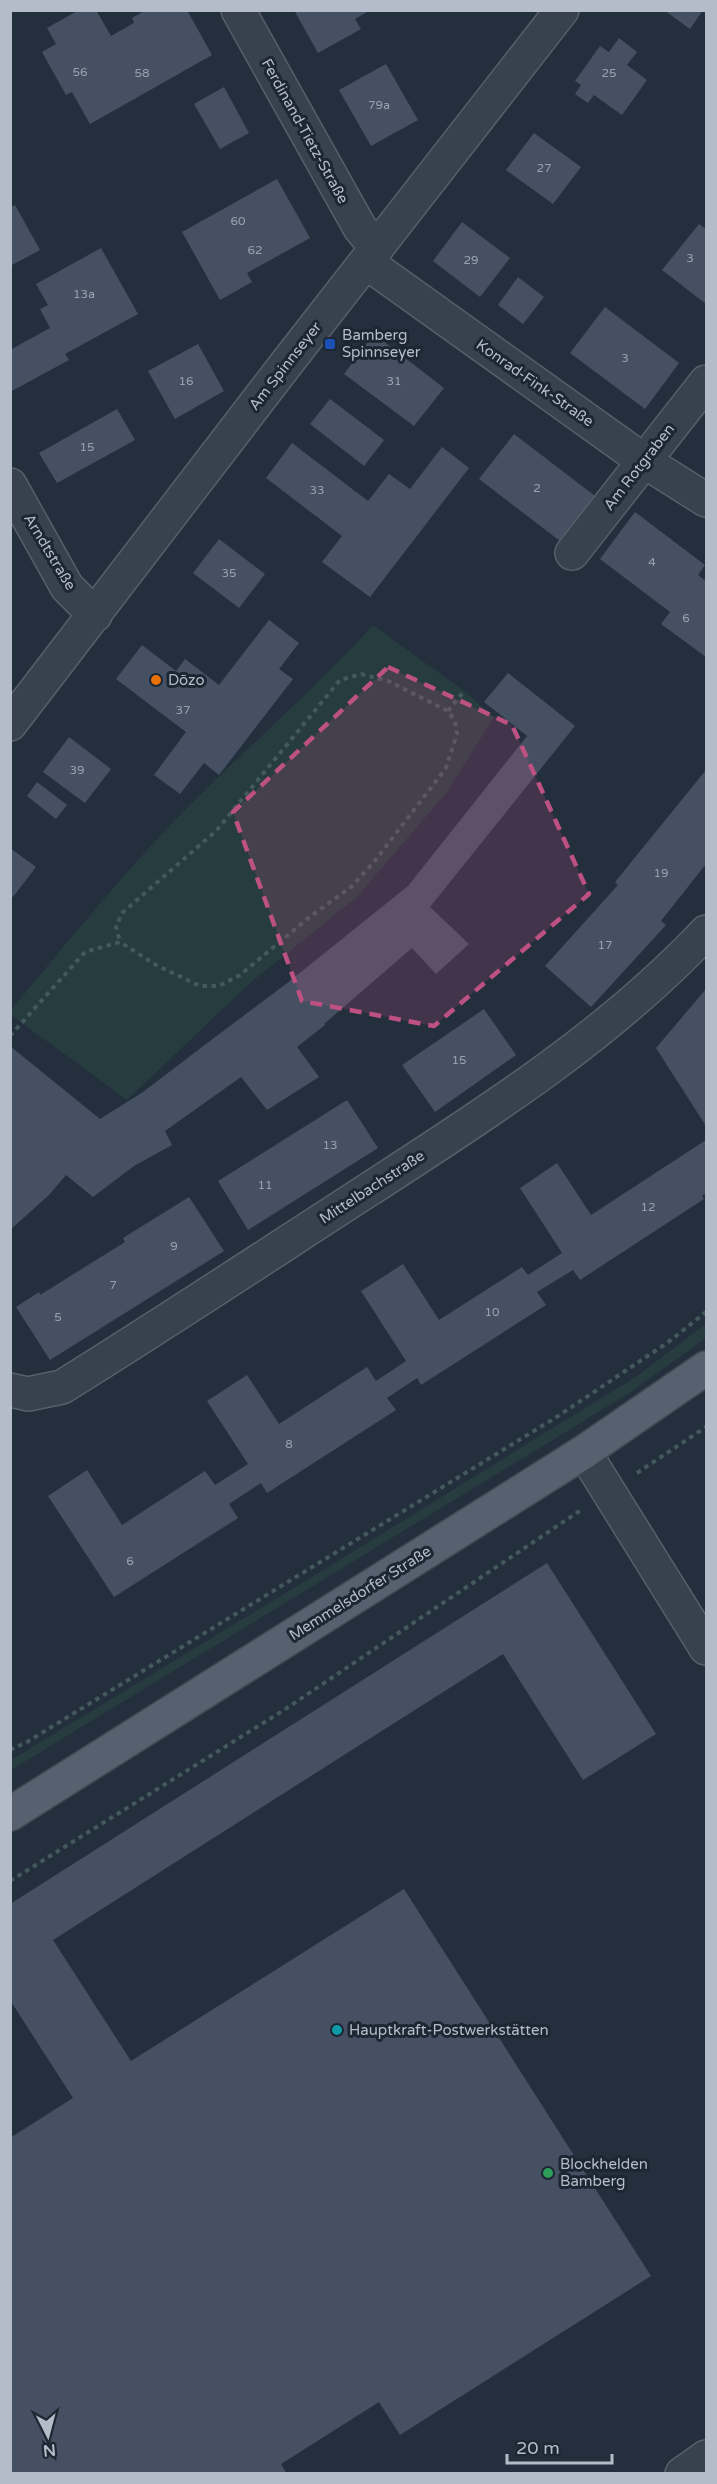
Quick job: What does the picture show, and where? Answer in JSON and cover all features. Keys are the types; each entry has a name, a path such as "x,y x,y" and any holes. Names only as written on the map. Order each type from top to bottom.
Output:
{"main road":[{"name":"Memmelsdorfer Straße","path":"10,1814 584,1452 706,1368"}],"street":[{"name":"Ferdinand-Tietz-Straße","path":"238,10 360,228 371,255"},
{"name":"Am Spinnseyer","path":"10,724 562,10"},
{"name":"Konrad-Fink-Straße","path":"371,255 644,461 706,500"},
{"name":"Am Rotgraben","path":"573,553 706,382"},
{"name":"Arndtstraße","path":"10,485 67,587 95,615"},
{"name":"Mittelbachstraße","path":"10,1390 28,1394 62,1387 465,1127 567,1056 612,1020 686,954 706,932"},
{"path":"584,1452 706,1648"},
{"path":"682,2474 706,2457"}],"path":[{"path":"361,675 388,681 448,711 455,721 457,734 447,768 374,862 351,887 311,916 240,975 219,986 200,986 156,965 120,942 116,927 122,913 216,831 340,680 361,675"},
{"path":"448,711 464,692"},
{"path":"10,1036 85,952 120,942"},
{"path":"10,1750 38,1736 545,1424 667,1343 706,1312"},
{"path":"10,1881 284,1710 706,1427"}],"highlighted area":[{"path":"388,667 512,725 589,894 434,1026 302,1001 233,812"}],"green space":[{"path":"373,625 464,691 494,717 447,792 357,897 249,984 127,1100 11,1015 11,1010 101,902 172,823 330,670"},
{"path":"706,1324 706,1338 628,1394 11,1770 11,1760 637,1376"}],"building":[{"path":"79,10 96,10 111,36 134,23 132,18 146,10 187,10 212,55 90,124 72,92 66,95 42,52 56,44 47,28"},
{"path":"294,10 370,10 355,19 361,29 318,53"},
{"path":"664,10 703,10 690,29"},
{"path":"619,38 637,52 627,65 647,80 622,115 594,95 588,103 575,94 581,85 575,81 600,46 609,52"},
{"path":"386,64 418,120 371,146 339,90"},
{"path":"224,87 249,133 220,149 194,104"},
{"path":"534,133 581,167 553,204 506,170"},
{"path":"277,179 310,238 247,273 252,282 220,300 182,232"},
{"path":"15,205 40,250 10,266 10,208"},
{"path":"462,222 510,258 480,297 433,261"},
{"path":"699,224 706,229 706,304 662,270"},
{"path":"101,248 138,314 65,354 69,360 10,392 10,350 50,328 40,309 48,305 36,284"},
{"path":"518,277 544,297 523,324 498,305"},
{"path":"605,307 679,363 645,409 570,353"},
{"path":"374,334 444,388 414,426 344,374"},
{"path":"198,344 224,391 175,419 148,371"},
{"path":"330,399 384,440 364,466 310,424"},
{"path":"117,409 135,440 57,483 39,453"},
{"path":"514,434 595,496 560,541 479,479"},
{"path":"292,443 368,501 389,474 410,489 442,447 469,468 370,597 322,562 342,536 266,478"},
{"path":"635,512 705,565 698,575 706,581 706,657 661,624 670,612 600,559"},
{"path":"219,539 265,574 239,608 193,573"},
{"path":"269,620 299,643 279,669 293,679 219,775 204,763 180,794 154,775 186,732 116,679 142,645 176,671 185,659 219,685"},
{"path":"508,673 575,726 430,907 469,944 436,974 412,948 297,1047 319,1077 267,1110 241,1077 165,1131 172,1145 134,1166 93,1197 66,1175 49,1195 10,1230 10,1046 100,1119 143,1092 286,984 408,886 527,736 484,702"},
{"path":"69,737 111,769 85,803 43,772"},
{"path":"706,770 706,864 661,921 666,925 591,1007 545,966 618,885 615,882"},
{"path":"37,782 67,805 56,819 27,796"},
{"path":"10,848 36,867 13,897 10,895"},
{"path":"706,989 706,1126 656,1048"},
{"path":"484,1009 516,1055 435,1112 402,1065"},
{"path":"347,1100 378,1148 248,1230 218,1181"},
{"path":"706,1140 706,1193 702,1196 704,1199 580,1280 573,1270 537,1292 546,1305 421,1385 417,1378 387,1398 396,1410 267,1493 261,1483 229,1504 238,1518 114,1597 48,1496 87,1470 122,1525 205,1471 215,1485 248,1464 207,1401 247,1375 279,1424 367,1367 376,1381 406,1361 361,1291 403,1264 439,1320 522,1267 528,1275 562,1253 520,1188 557,1163 591,1215"},
{"path":"189,1197 224,1251 50,1360 16,1307 39,1292 40,1295 125,1242 123,1238"},
{"name":"Hauptkraft-Postwerkstätten","path":"547,1563 656,1734 583,1780 503,1654 53,1940 131,2061 404,1889 651,2276 400,2435 379,2402 281,2464 287,2474 10,2474 10,2138 73,2098 10,2000 10,1904"}],"place":[{"name":"Bamberg Spinnseyer","path":"330,344"},
{"name":"Dōzo","path":"156,680"},
{"name":"Hauptkraft-Postwerkstätten","path":"337,2030"},
{"name":"Blockhelden Bamberg","path":"548,2173"}]}
